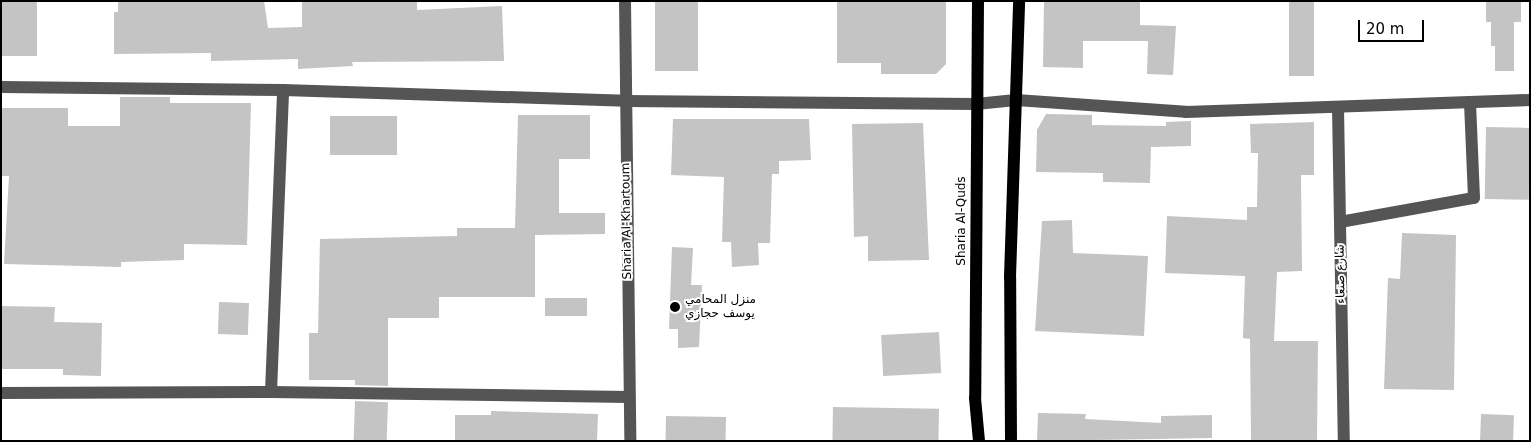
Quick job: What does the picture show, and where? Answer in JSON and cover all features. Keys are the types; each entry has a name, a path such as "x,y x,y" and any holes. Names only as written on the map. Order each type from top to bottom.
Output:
{"main road":[{"name":"Sharia Al-Quds","path":"978,1 975,398 979,441"},
{"path":"1011,441 1010,277 1019,1"}],"street":[{"name":"Sharia Al-Khartoum","path":"625,1 630,441"},
{"path":"1,87 283,90 626,101 976,104 1016,100 1186,112 1530,100"},
{"path":"271,392 283,90"},
{"path":"1340,222 1474,198 1470,102"},
{"name":"شارع صنعاء","path":"1338,108 1344,441"},
{"path":"1,393 271,392 629,397"}],"building":[{"path":"1,1 37,1 37,56 1,56"},
{"path":"118,1 264,1 268,28 302,27 302,1 417,1 417,10 502,6 504,61 352,62 353,66 298,69 298,59 211,61 211,53 114,54 114,12 118,12"},
{"path":"655,1 698,1 698,71 655,71"},
{"path":"837,1 946,1 946,64 936,74 881,74 881,63 837,63"},
{"path":"1044,1 1140,1 1140,25 1176,26 1173,75 1147,74 1148,41 1083,41 1083,68 1043,67"},
{"path":"1289,1 1314,1 1314,76 1289,76"},
{"path":"1486,1 1521,1 1521,22 1514,22 1514,71 1495,71 1495,46 1491,46 1491,22 1486,22"},
{"path":"120,97 170,97 170,103 251,103 247,245 184,244 184,260 121,262 121,267 4,264 9,176 1,176 1,108 68,108 68,126 120,126"},
{"path":"1046,114 1092,115 1092,125 1166,126 1166,122 1191,121 1191,146 1151,147 1150,183 1103,182 1103,173 1036,172 1037,130"},
{"path":"518,115 590,115 590,159 559,159 559,213 605,213 605,234 535,235 535,297 439,297 439,318 388,318 388,386 355,385 355,380 309,380 309,333 318,333 320,239 457,236 457,228 515,228"},
{"path":"330,116 397,116 397,155 330,155"},
{"path":"673,119 809,119 811,160 779,161 779,174 772,174 770,243 758,243 759,265 732,267 731,242 722,242 724,177 671,175"},
{"path":"1314,122 1314,175 1301,175 1302,271 1277,272 1274,341 1318,341 1317,441 1251,441 1250,339 1243,338 1245,276 1165,273 1167,216 1247,220 1247,207 1257,207 1258,153 1251,153 1250,124"},
{"path":"923,123 929,260 868,261 868,236 854,237 852,124"},
{"path":"1486,127 1530,128 1529,200 1485,199"},
{"path":"1072,220 1073,253 1148,256 1144,336 1035,331 1042,221"},
{"path":"1402,233 1456,235 1454,390 1384,389 1388,278 1400,279"},
{"path":"672,247 693,248 691,285 702,285 699,347 678,348 678,329 669,329"},
{"path":"545,298 587,298 587,316 545,316"},
{"path":"219,302 249,303 248,335 218,334"},
{"path":"1,306 55,307 54,322 102,323 101,376 63,375 63,369 1,369"},
{"path":"939,332 941,373 883,376 881,335"},
{"path":"355,401 388,402 387,441 354,441"},
{"path":"833,407 939,409 938,441 832,441"},
{"path":"491,411 598,414 597,441 455,441 455,415 491,415"},
{"path":"1038,413 1086,414 1085,419 1161,423 1161,416 1212,415 1212,438 1037,441"},
{"path":"1481,414 1514,415 1513,441 1480,441"},
{"path":"666,416 726,417 726,441 666,441"}],"place":[{"name":"منزل المحامي يوسف حجازي","path":"675,307"}]}
